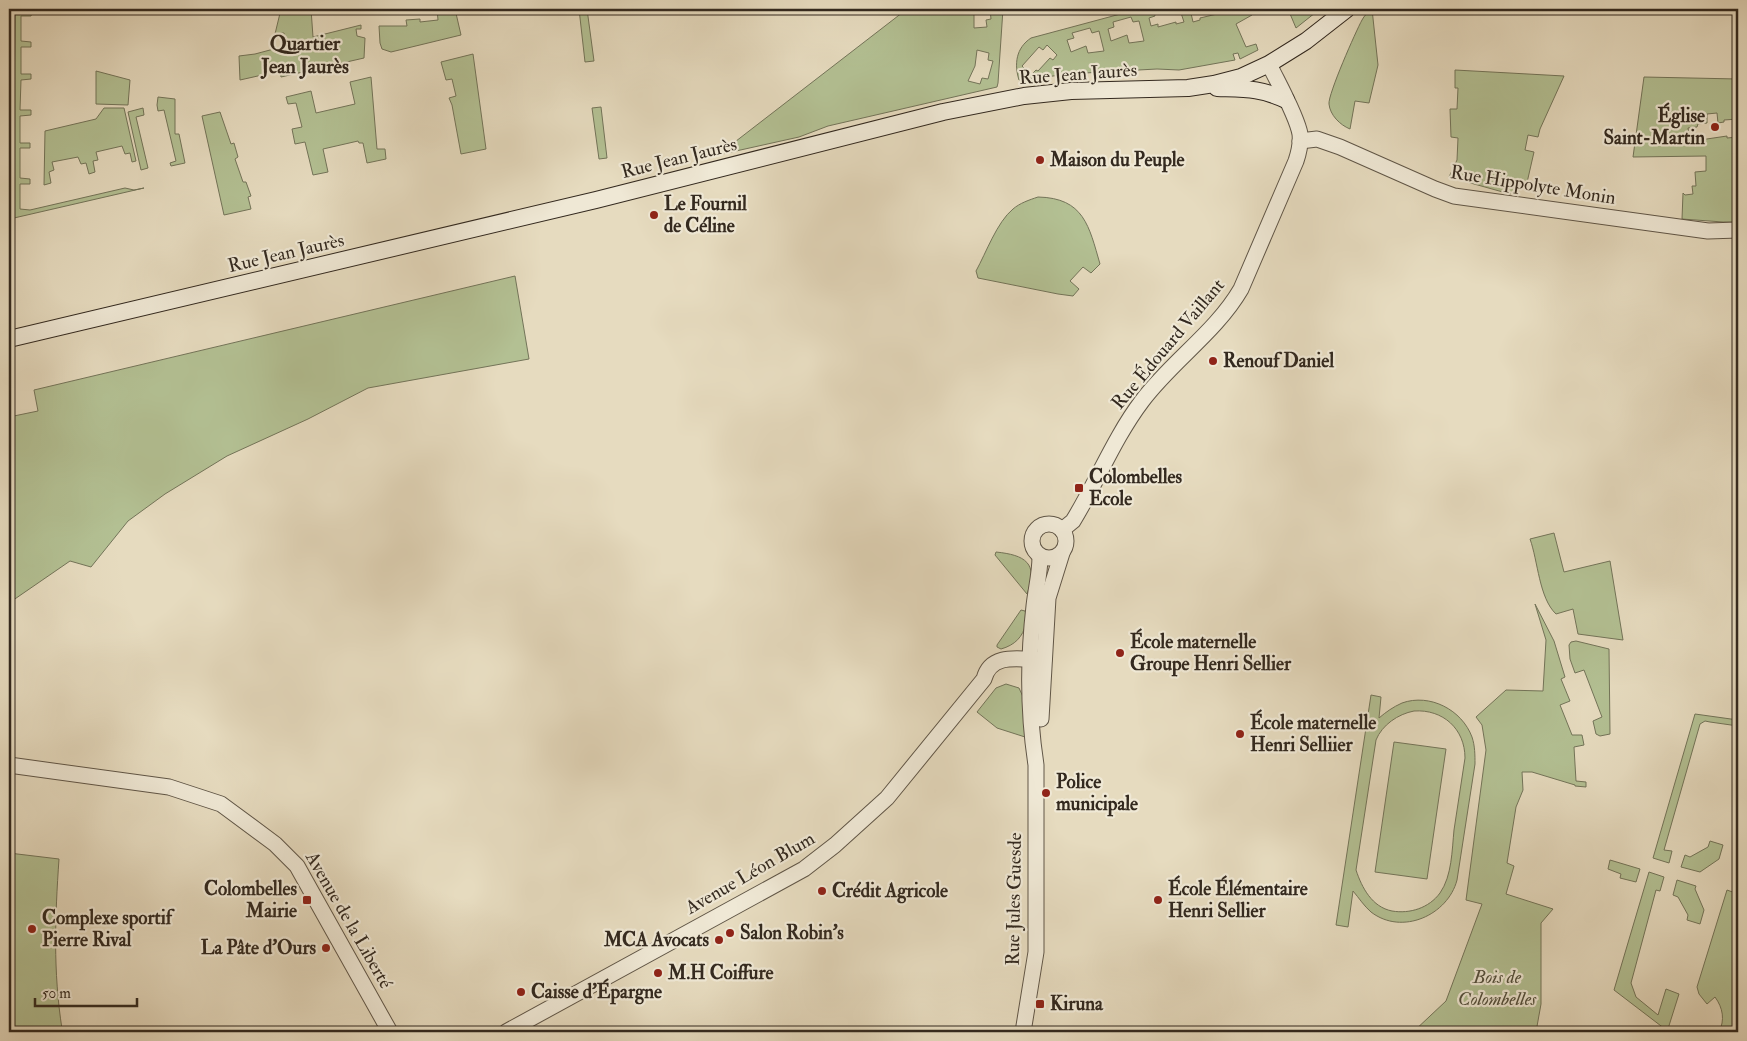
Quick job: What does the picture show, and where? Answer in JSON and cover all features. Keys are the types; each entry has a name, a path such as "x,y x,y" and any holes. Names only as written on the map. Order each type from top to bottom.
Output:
{"main road":[{"name":"Rue Jean Jaurès","path":"9,339 596,200 959,108 1024,96 1071,91 1188,88 1214,84 1241,77 1269,64 1306,41 1346,9"},
{"path":"1188,88 1253,89 1270,92 1286,100"}],"street":[{"name":"Rue Édouard Vaillant","path":"1062,530 1073,521 1122,432 1141,402 1169,368 1217,323 1231,306 1241,289 1296,161 1300,141 1300,131 1269,64"},
{"name":"Rue Hippolyte Monin","path":"1300,141 1317,139 1340,147 1454,196 1708,231 1738,230"},
{"path":"1049,524 1058,527 1066,535 1065,548 1062,553 1055,557 1047,558 1040,556 1034,549 1032,542 1033,534 1038,528 1049,524"},
{"name":"Rue Jules Guesde","path":"1037,660 1048,598 1062,553"},
{"name":"Rue Jules Guesde","path":"1023,1032 1036,952 1036,765 1039,745 1034,604 1040,573 1040,556"},
{"name":"Avenue Léon Blum","path":"506,1032 804,869 835,845 887,798 984,679 993,664 1002,659 1037,660"},
{"name":"Avenue de la Liberté","path":"9,765 169,787 221,804 275,844 297,866 390,1032"}],"green space":[{"path":"15,9 45,9 45,13 32,13 31,16 21,16 21,41 31,42 31,47 21,47 21,74 31,74 31,79 21,80 20,110 31,110 31,115 20,116 20,143 30,143 30,148 20,148 20,178 30,179 30,184 20,184 20,209 30,210 125,188 134,190 144,188 14,218 13,311 9,311 9,115 14,115"},
{"path":"281,9 311,9 313,37 361,25 361,29 356,29 357,36 365,38 364,58 281,77 280,71 240,80 239,56 285,46 284,33 275,34"},
{"path":"437,9 455,9 461,35 391,52 382,49 379,26 407,26 406,20 420,19 420,22 438,20"},
{"path":"579,9 587,9 594,61 585,62"},
{"path":"907,9 974,9 974,28 987,27 986,20 991,19 990,9 1003,9 997,87 828,126 799,137 718,155","holes":["977,50 989,53 988,60 993,61 988,79 982,78 980,84 968,81 975,66"]},
{"path":"1139,9 1163,9 1154,11 1155,16 1149,18 1151,26 1158,24 1158,27 1176,22 1176,24 1184,22 1180,10 1174,11 1173,9 1190,9 1193,22 1224,11 1223,9 1250,9 1252,15 1236,24 1246,47 1256,44 1258,50 1240,59 1238,53 1233,54 1235,60 1179,70 1157,69 1101,72 1019,80 1017,62 1019,51 1031,38","holes":["1131,17 1133,22 1139,21 1144,41 1129,43 1127,35 1111,41 1108,29 1114,27 1113,22","1090,28 1092,33 1099,31 1104,51 1088,53 1086,46 1071,52 1067,40 1074,38 1072,33","1047,45 1057,55 1053,60 1050,58 1038,71 1036,70 1031,75 1022,66 1039,47 1043,50"]},
{"path":"1288,9 1320,9 1296,28"},
{"path":"1372,9 1378,65 1369,103 1355,101 1350,129 1333,116 1329,104 1330,98 1359,26"},
{"path":"473,54 486,149 461,154 449,98 456,96 452,79 446,80 441,62"},
{"path":"1455,70 1564,76 1538,137 1528,135 1525,150 1534,152 1526,187 1510,194 1449,177 1457,160 1458,138 1451,137 1450,109 1457,109 1458,88 1455,88"},
{"path":"96,71 130,80 128,105 96,104"},
{"path":"371,77 377,149 385,149 386,159 367,163 363,143 358,141 323,149 328,172 313,175 305,142 295,144 292,129 302,127 296,103 288,104 286,97 311,91 316,113 355,104 350,82"},
{"path":"1644,77 1738,79 1738,119 1724,120 1724,122 1718,123 1717,113 1707,114 1707,123 1688,128 1690,140 1727,136 1727,138 1738,137 1738,152 1736,154 1738,222 1682,219 1683,193 1685,195 1693,194 1692,186 1696,186 1695,172 1706,171 1706,156 1633,157"},
{"path":"158,97 175,99 175,134 179,134 185,163 171,166 170,163 176,161 164,110 158,111"},
{"path":"601,107 607,158 599,159 592,108"},
{"path":"104,108 124,108 136,161 132,162 130,153 125,154 122,146 96,152 98,160 93,161 95,172 89,174 86,163 81,164 78,157 52,162 54,170 49,172 51,183 44,185 45,131 96,119"},
{"path":"143,108 144,115 136,117 148,168 141,170 128,112"},
{"path":"220,112 231,144 234,143 238,157 235,159 243,182 246,182 251,196 248,197 251,209 224,215 202,116"},
{"path":"1038,197 1066,203 1075,209 1088,226 1100,264 1091,273 1083,267 1070,281 1079,289 1073,296 978,278 976,271 992,238 1007,215 1016,207"},
{"path":"515,276 529,359 368,388 308,419 227,456 165,494 128,521 91,567 70,561 9,603 9,417 38,411 34,390"},
{"path":"1554,533 1564,572 1610,561 1623,640 1578,634 1573,609 1556,614 1550,607 1542,589 1530,539"},
{"path":"996,552 1015,555 1027,562 1031,575 1027,594 995,555"},
{"name":"Bois de Colombelles","path":"1535,604 1554,641 1565,677 1561,679 1570,701 1560,705 1572,735 1582,735 1584,745 1574,747 1576,781 1586,782 1586,787 1575,786 1532,772 1522,772 1523,790 1516,807 1507,863 1514,866 1506,894 1553,909 1541,923 1541,1004 1536,1032 1413,1032 1446,1001 1482,904 1466,900 1486,750 1482,725 1476,717 1506,690 1543,691 1546,640"},
{"path":"1021,610 1025,611 1027,617 1025,628 1020,636 1014,643 1006,647 1001,649 997,647 997,645"},
{"path":"1576,641 1609,649 1610,734 1600,736 1596,734 1593,721 1602,717 1584,670 1575,673 1570,659 1569,645 1571,642"},
{"path":"1006,684 1019,688 1024,699 1025,737 997,728 977,712 996,688"},
{"path":"1371,695 1381,697 1379,718 1402,703 1413,700 1434,702 1444,706 1461,719 1467,727 1473,740 1475,754 1457,880 1452,892 1434,912 1409,922 1396,922 1383,919 1371,912 1353,891 1348,927 1336,925","holes":["1425,711 1443,717 1450,723 1457,730 1464,748 1465,758 1451,863 1444,886 1430,903 1412,911 1392,911 1373,901 1361,883 1356,870 1376,740 1386,725 1397,718 1408,712"]},
{"path":"1695,714 1738,720 1738,726 1705,721 1700,724 1664,850 1672,851 1669,863 1653,858"},
{"path":"1394,742 1446,749 1427,879 1375,872"},
{"path":"1710,841 1723,845 1719,859 1700,872 1681,867 1685,855 1690,857 1708,847"},
{"name":"Complexe sportif Pierre Rival","path":"9,853 59,859 56,944 57,986 62,1029 57,1029 57,1032 9,1032"},
{"path":"1610,860 1640,869 1636,882 1620,878 1621,874 1608,869"},
{"path":"1649,872 1664,877 1660,891 1656,890 1631,983 1636,997 1658,1015 1666,989 1679,994 1667,1032 1664,1032 1665,1029 1614,990"},
{"path":"1677,880 1696,886 1695,889 1704,910 1700,924 1687,920 1688,915 1678,897 1673,895"},
{"path":"1727,890 1738,894 1738,1032 1719,1032 1722,1019 1720,1005 1715,997 1707,1004 1699,994 1697,987"}],"place":[{"name":"Église Saint-Martin","path":"1715,127"},
{"name":"Maison du Peuple","path":"1040,160"},
{"name":"Le Fournil de Céline","path":"654,215"},
{"name":"Renouf Daniel","path":"1213,361"},
{"name":"Colombelles Ecole","path":"1079,488"},
{"name":"École maternelle Groupe Henri Sellier","path":"1120,653"},
{"name":"École maternelle Henri Selliier","path":"1240,734"},
{"name":"Police municipale","path":"1046,793"},
{"name":"Crédit Agricole","path":"822,891"},
{"name":"Colombelles Mairie","path":"307,900"},
{"name":"École Élémentaire Henri Sellier","path":"1158,900"},
{"name":"Complexe sportif Pierre Rival","path":"32,929"},
{"name":"Salon Robin's","path":"730,933"},
{"name":"MCA Avocats","path":"719,940"},
{"name":"La Pâte d'Ours","path":"326,948"},
{"name":"M.H Coiffure","path":"658,973"},
{"name":"Caisse d'Épargne","path":"521,992"},
{"name":"Kiruna","path":"1040,1004"}],"district":[{"name":"Quartier Jean Jaurès","path":"305,54"}]}
